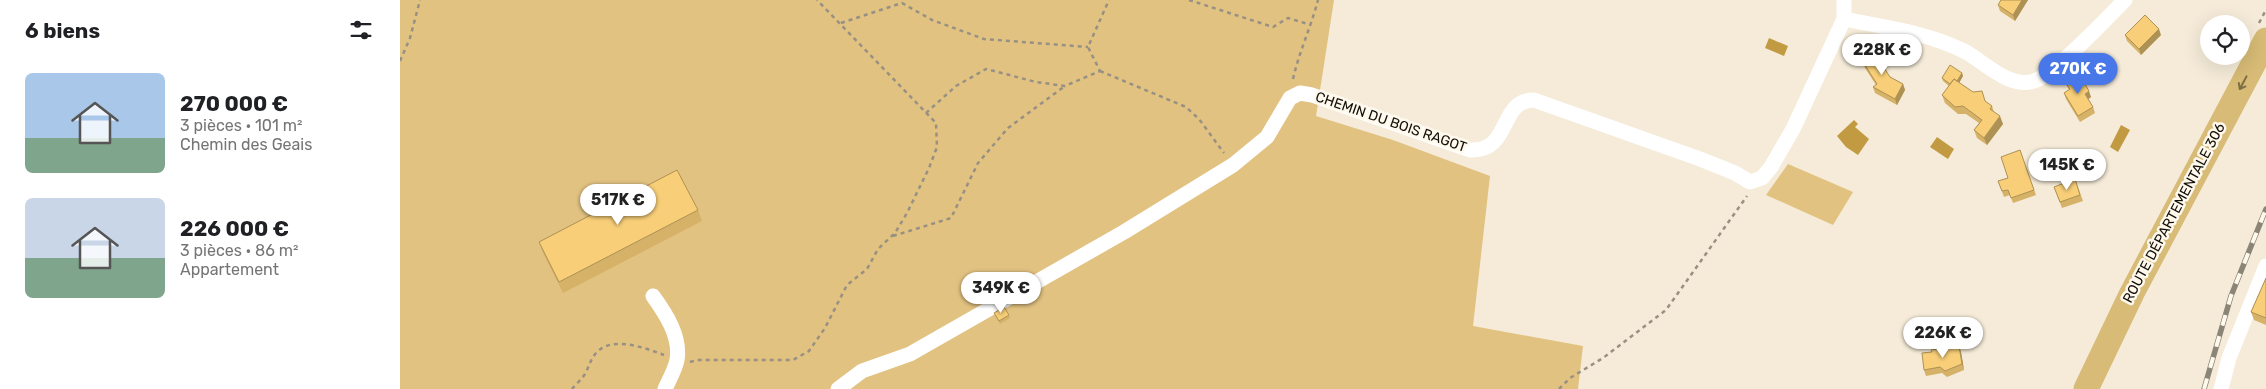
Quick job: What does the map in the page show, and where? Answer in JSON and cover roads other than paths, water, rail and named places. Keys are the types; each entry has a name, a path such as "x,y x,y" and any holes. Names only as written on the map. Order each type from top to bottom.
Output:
{"main road":[{"name":"ROUTE DÉPARTEMENTALE 306","path":"2086,389 2132,293 2266,40"},
{"name":"ROUTE DÉPARTEMENTALE 306","path":"2104,389 2153,280 2200,190 2266,75"}],"street":[{"path":"1844,0 1844,20 1882,26 1944,43 1965,52 2010,79 2026,83 2046,75 2125,0"},
{"name":"CHEMIN DU BOIS RAGOT","path":"838,389 862,371 910,354 1124,232 1233,165 1267,137 1290,98 1300,93 1312,95 1470,150 1491,146 1497,140 1515,106 1527,100 1534,100 1700,159 1736,173 1750,182 1757,181 1771,167 1793,129 1844,20"},
{"path":"2221,389 2229,358 2266,266"},
{"path":"654,296 668,317 676,341 677,360 665,389"}],"railway":[{"path":"2204,389 2231,296 2266,209"}]}
